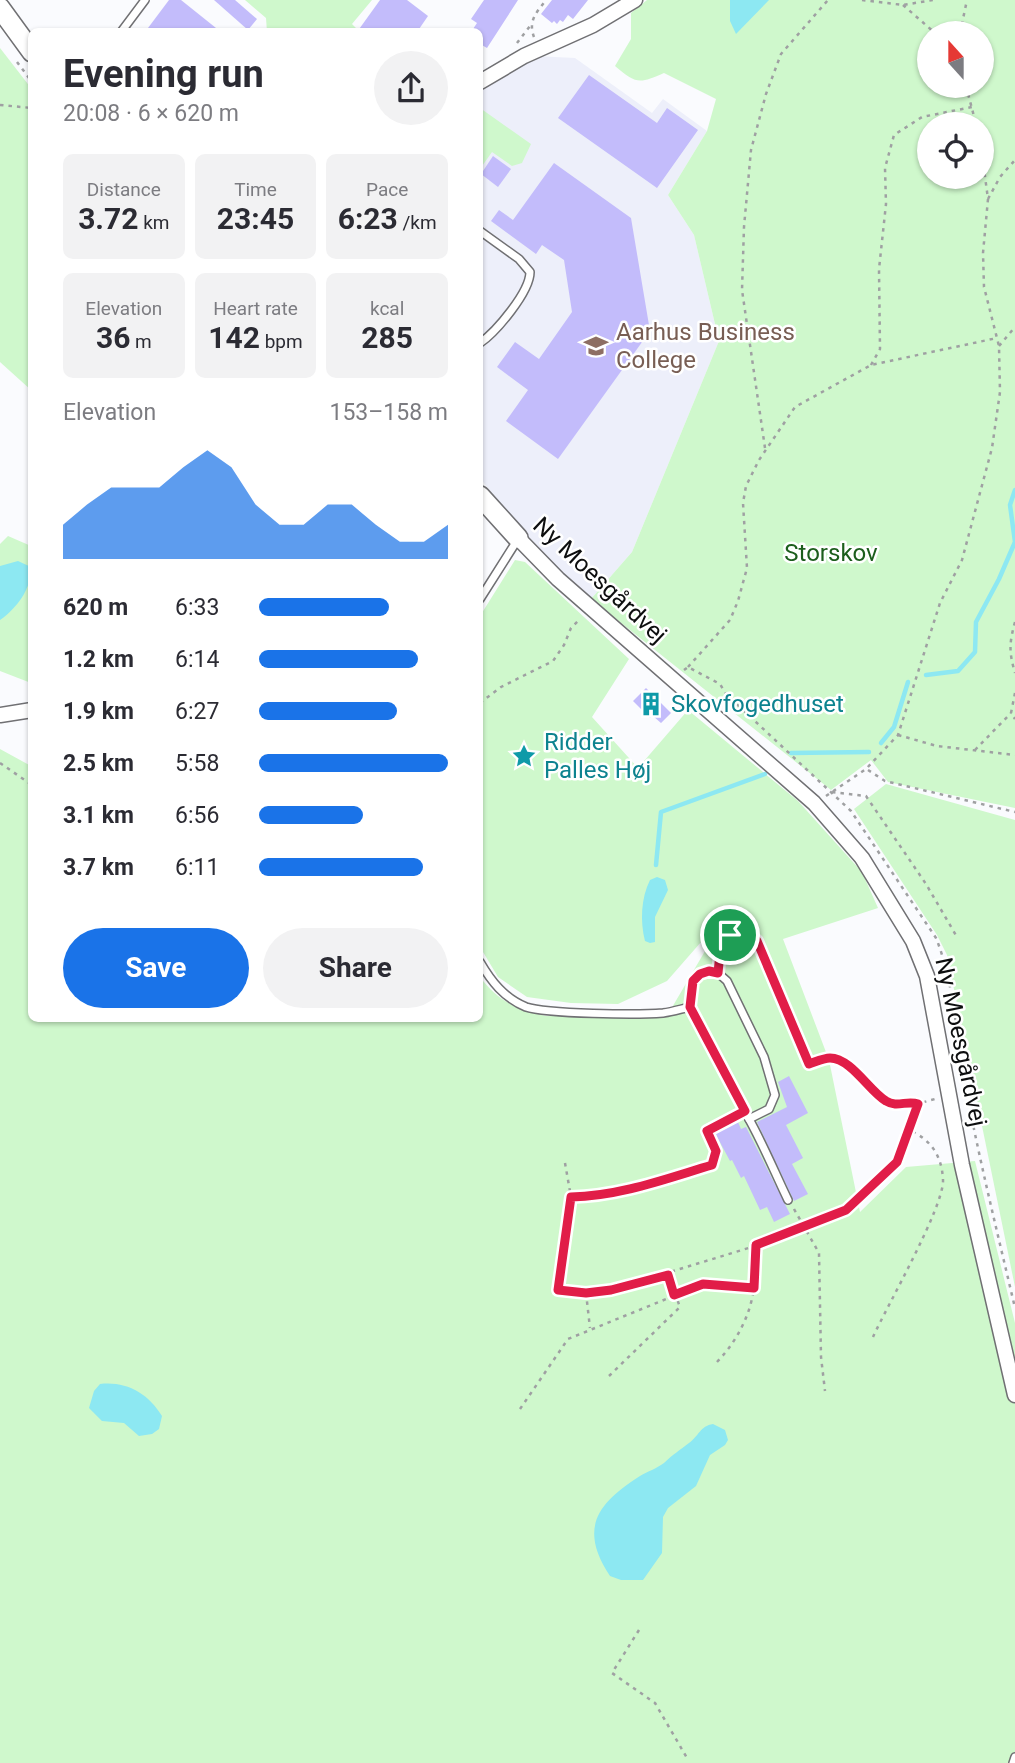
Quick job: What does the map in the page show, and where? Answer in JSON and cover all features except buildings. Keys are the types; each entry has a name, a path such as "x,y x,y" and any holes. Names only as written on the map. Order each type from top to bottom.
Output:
{"street":[{"path":"483,80 538,50 593,25 635,0"},
{"path":"0,8 28,46"},
{"name":"Ny Moesgårdvej","path":"483,499 558,579 814,803 862,858 913,941 927,976 959,1152 1015,1395"},
{"path":"0,715 28,711"}],"lane":[{"path":"124,28 145,0"},
{"path":"483,232 525,265 530,272 530,281 492,335 483,341"},
{"path":"483,594 518,538"},
{"path":"718,973 723,942 730,935 740,932 750,934 757,941 809,1064"},
{"path":"483,967 492,983 506,995 526,1007 546,1011 663,1013 690,1007"},
{"path":"749,1119 769,1109 775,1095 764,1057 727,981 718,973 709,971 700,974 693,981 690,1007 749,1119 772,1160 773,1170 788,1200"},
{"path":"1013,1763 1015,1758"}],"path":[{"path":"538,50 530,26 546,0"},
{"path":"766,450 742,290 751,150 766,94 781,54 828,0"},
{"path":"862,0 903,5 933,0"},
{"path":"963,21 967,0"},
{"path":"903,5 921,21"},
{"path":"969,98 973,112"},
{"path":"0,105 28,108"},
{"path":"871,365 880,349 879,269 886,204 886,168 894,135 922,117 972,107"},
{"path":"988,199 1000,177 1015,160"},
{"path":"814,803 866,769 898,735 940,603 962,560 992,448 1000,392 999,346 984,287 987,189"},
{"path":"999,346 1015,327"},
{"path":"673,679 688,667 730,620 747,568 743,503 746,486 766,450 796,407 871,365 997,338"},
{"path":"483,701 501,687 553,661 571,628 593,610"},
{"path":"1015,622 1009,642 1009,657 1015,673"},
{"path":"688,667 720,684 726,694 788,755 832,792 866,796 926,884 957,937"},
{"path":"975,750 1011,713 1015,693"},
{"path":"1011,713 1015,719"},
{"path":"898,735 937,746 1015,755"},
{"path":"0,763 28,782"},
{"path":"866,769 885,781 1015,811"},
{"path":"809,1064 830,1058 839,1060 869,1083 883,1100 891,1104 918,1104 931,1100"},
{"path":"565,1163 571,1197 558,1290 586,1293 611,1290 668,1275 846,1210 891,1169 902,1152 918,1104"},
{"path":"571,1197 623,1192 712,1165 716,1151 707,1131 745,1111"},
{"path":"873,1337 936,1208 943,1181 938,1154 926,1137 909,1130"},
{"path":"788,1200 819,1253 821,1357 825,1391"},
{"path":"717,1362 744,1324 751,1307 756,1245"},
{"path":"609,1376 680,1307 668,1275"},
{"path":"520,1409 568,1339 703,1284 754,1288"},
{"path":"586,1293 590,1328"},
{"path":"639,1630 612,1673 655,1703 687,1758"}],"shaded area":[{"path":"535,56 575,58 652,113 663,99 707,131 668,195 694,235 719,341 632,552 591,599 538,550 483,482 483,89"}],"green space":[{"path":"245,0 372,0 352,24 356,28 267,28 266,18"},
{"name":"Storskov","path":"647,0 1015,0 1015,808 888,782 871,760 831,790 591,599 632,552 719,341 694,235 668,195 707,131 716,99 664,73 643,80 628,76 615,66 631,39 631,13"},
{"path":"0,48 28,84 28,387 0,362"},
{"path":"483,110 531,144 522,163 512,166 492,152 483,165"},
{"path":"8,536 28,545 28,682 0,671 0,544"},
{"path":"515,560 525,562 629,659 592,717 638,768 688,710 798,801 862,872 878,908 783,939 829,1060 860,1212 906,1167 975,1161 1015,1323 1015,1763 0,1763 0,749 28,764 28,1022 483,1022 483,980 501,998 536,1014 667,1016 729,910 667,981 618,1004 571,1003 527,997 498,977 483,952 483,611"},
{"path":"886,784 1015,820 1015,1287 947,955 937,935 854,809"}],"water":[{"path":"730,0 769,0 736,34 730,21"},
{"path":"18,561 28,566 26,590 12,610 0,620 0,566"},
{"path":"657,877 665,880 668,890 655,917 655,942 650,943 645,941 642,910 650,880"},
{"path":"100,1384 119,1384 143,1395 162,1416 159,1429 152,1434 139,1436 124,1423 102,1421 89,1408 94,1391"},
{"path":"713,1424 725,1430 728,1440 710,1455 696,1486 668,1508 663,1517 662,1553 643,1580 621,1580 610,1576 595,1544 594,1531 603,1508 625,1486 664,1463 702,1429"}],"waterway":[{"path":"926,675 958,671 975,652 976,622 1015,542 1010,505 1015,490"},
{"path":"881,743 894,727 908,682"},
{"path":"791,753 869,752"},
{"path":"656,865 661,812 765,774"}],"place":[{"name":"Aarhus Business College","path":"596,346"},
{"name":"Skovfogedhuset","path":"651,704"},
{"name":"Ridder Palles Høj","path":"524,756"}],"route":[{"path":"740,932 750,934 757,941 809,1064 830,1058 839,1060 869,1083 883,1100 891,1104 918,1104 902,1152 891,1169 846,1210 756,1245 754,1288 703,1284 674,1295 668,1275 611,1290 586,1293 558,1290 571,1197 623,1192 712,1165 716,1151 707,1131 745,1111 690,1007 693,981 700,974 709,971 718,973 720,951 723,942 730,935 740,932"}]}
